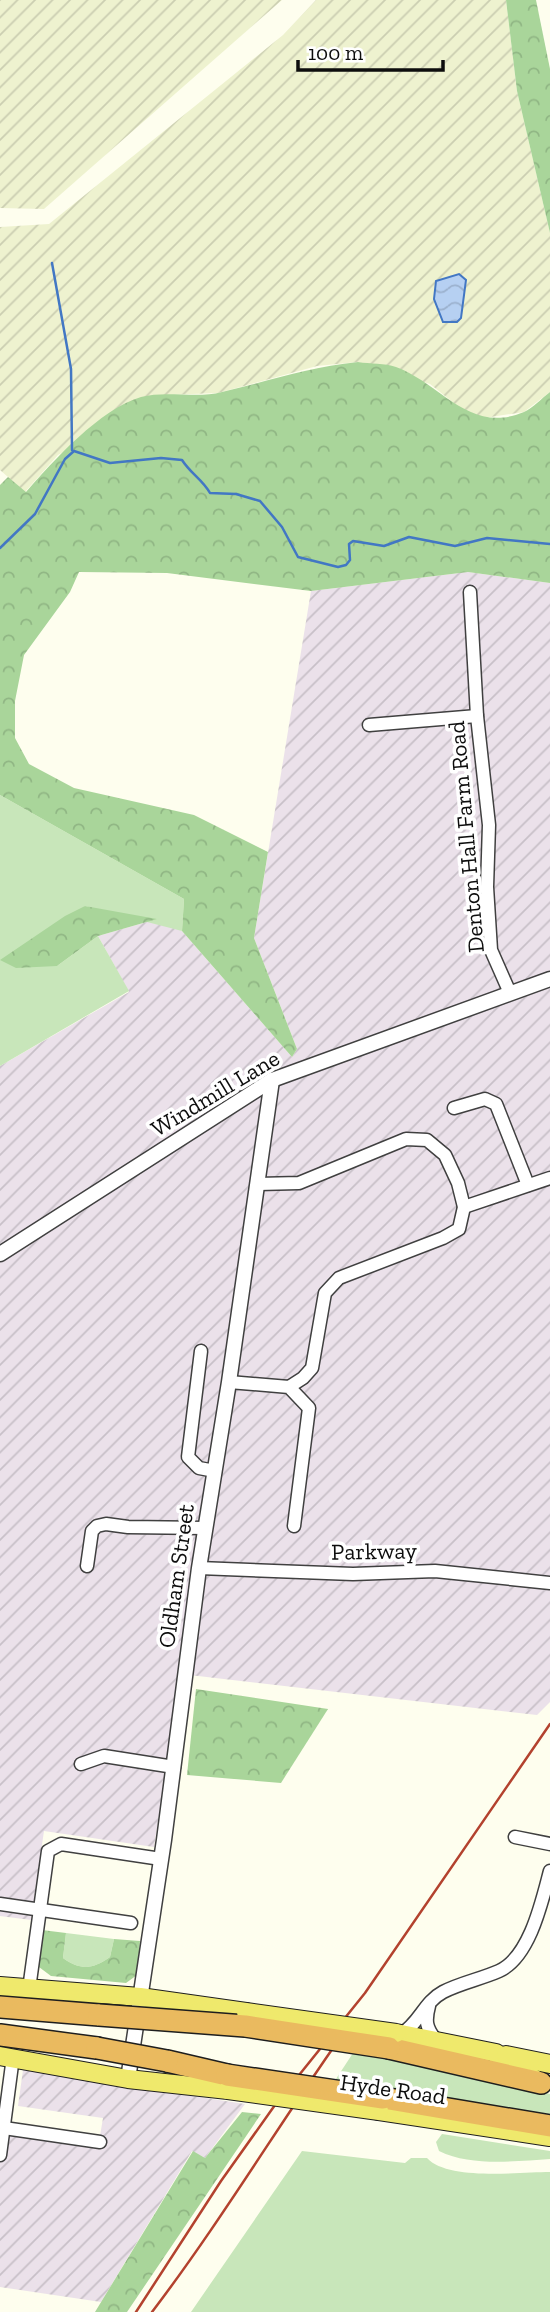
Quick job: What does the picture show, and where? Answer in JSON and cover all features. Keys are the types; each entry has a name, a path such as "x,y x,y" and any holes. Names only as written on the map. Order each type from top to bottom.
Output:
{"highway":[{"path":"0,2007 395,2038 545,2073"},
{"path":"0,2035 97,2048 381,2105 550,2126"}],"main road":[{"path":"0,1986 139,1997 246,2012 395,2038 436,2040 496,2053 545,2073"},
{"name":"Hyde Road","path":"6,2056 128,2079 381,2105 550,2137"}],"street":[{"name":"Denton Hall Farm Road","path":"470,592 477,716 489,825 487,887 491,950 510,993"},
{"path":"369,725 477,716"},
{"name":"Windmill Lane","path":"0,1254 272,1080 550,979"},
{"name":"Oldham Street","path":"128,2079 174,1767 198,1568 229,1382 272,1080"},
{"path":"454,1108 485,1099 496,1104 528,1185"},
{"path":"229,1382 289,1387 303,1378 312,1368 325,1293 339,1278 443,1238 458,1229 464,1207 458,1183 445,1155 427,1140 406,1139 299,1183 258,1184"},
{"path":"464,1207 550,1178"},
{"path":"201,1351 188,1457 199,1468 215,1471"},
{"path":"289,1387 309,1408 294,1525"},
{"path":"87,1566 92,1531 106,1524 128,1527 205,1528"},
{"name":"Parkway","path":"198,1568 352,1574 435,1571 550,1583"},
{"path":"81,1764 104,1756 174,1767"},
{"path":"515,1837 550,1844"},
{"path":"29,1989 48,1851 61,1844 161,1859"},
{"path":"395,2038 410,2028 429,2003 442,1993 509,1965 534,1926 550,1871"},
{"path":"0,1904 131,1923"},
{"path":"429,2003 425,2021 428,2031 436,2040"},
{"path":"0,2155 6,2056"},
{"path":"3,2124 100,2142"}],"shaded area":[{"path":"468,572 550,583 550,1702 537,1715 181,1674 154,1847 44,1831 31,1920 0,1916 0,1066 129,992 98,936 157,919 182,931 292,1057 297,1049 254,938 311,591"},
{"path":"23,2070 245,2104 205,2158 192,2151 101,2302 0,2287 0,2134 98,2148 103,2118 18,2106"}],"green space":[{"path":"0,0 282,0 44,209 0,208"},
{"path":"316,0 506,0 517,91 550,233 550,392 524,412 484,418 460,408 430,384 358,362 317,366 218,393 167,395 58,455 25,492 0,470 0,227 49,224 283,35"},
{"path":"506,0 536,0 550,69 550,233 517,91"},
{"path":"358,362 396,367 471,412 487,417 505,417 524,412 550,392 550,583 468,572 311,591 167,573 79,572 70,592 24,655 15,701 15,738 29,764 74,788 194,815 268,852 254,938 297,1049 292,1057 182,931 184,899 0,795 0,485 8,477 26,492 78,437 125,403 141,397 161,394 212,394 306,371"},
{"path":"0,795 184,899 182,931 85,906 57,966 98,936 129,991 0,1066"},
{"path":"85,906 157,919 98,936 57,966 16,968 0,960 65,916"},
{"path":"196,1689 328,1709 281,1783 187,1775"},
{"path":"42,1930 66,1933 63,1958 81,1967 98,1964 110,1957 114,1939 140,1941 137,1975 126,1983 51,1976 39,1967"},
{"path":"66,1933 114,1939 110,1957 87,1967 69,1962 63,1958"},
{"path":"355,2050 550,2094 550,2119 332,2085"},
{"path":"242,2112 261,2114 127,2312 95,2312 193,2151 205,2158"},
{"path":"442,2134 550,2151 550,2159 494,2162 452,2156 439,2151 436,2142"},
{"path":"302,2151 405,2163 411,2158 427,2158 437,2165 467,2173 550,2172 550,2312 191,2312"}],"water":[{"path":"459,274 466,280 461,318 457,322 443,322 434,299 436,281"}],"waterway":[{"path":"52,263 71,369 72,450"},
{"path":"0,548 35,514 65,459 74,451 110,463 161,458 182,460 210,493 236,494 260,501 282,527 298,557 338,567 346,565 350,560 349,544 353,541 384,546 409,537 455,546 487,538 550,544"}],"railway":[{"path":"136,2312 221,2181 275,2105 365,1993 550,1724"},
{"path":"152,2312 201,2245 340,2038"}]}
